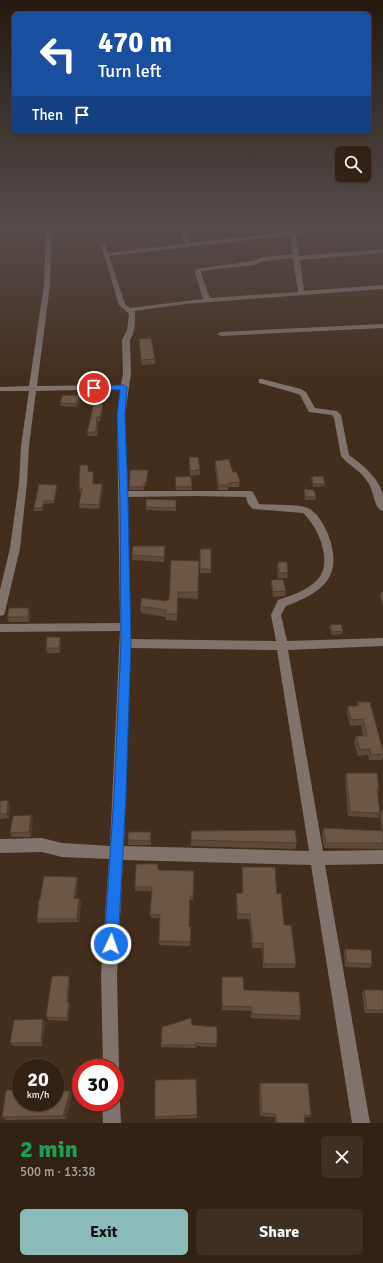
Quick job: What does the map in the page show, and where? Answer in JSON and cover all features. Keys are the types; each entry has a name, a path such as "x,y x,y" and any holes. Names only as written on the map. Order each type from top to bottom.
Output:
{"street":[{"path":"0,612 15,548 24,483 25,446 48,277"},
{"path":"111,1059 109,974 117,853 126,643 124,494 121,415 127,373 126,340 132,333 132,313 122,305 113,277"},
{"path":"199,277 207,300"},
{"path":"299,277 301,292"},
{"path":"128,310 207,300 383,287"},
{"path":"221,334 383,326"},
{"path":"262,381 298,391 303,394 312,410 334,413 338,417 345,456 360,467 374,484 383,508"},
{"path":"0,389 124,387"},
{"path":"124,494 250,494 253,504 256,507 305,510 311,514 326,540 330,564 325,578 317,586 304,594 282,603 276,615 318,858 361,1123"},
{"path":"0,628 125,627"},
{"path":"126,643 282,646 383,642"},
{"path":"0,846 42,845 62,850 117,853 318,858 383,857"},
{"path":"111,1111 112,1123"}],"building":[{"path":"151,338 155,359 141,360 139,339"},
{"path":"63,395 79,396 76,404 60,403"},
{"path":"103,404 100,417 97,417 96,432 87,432 93,405"},
{"path":"189,457 198,457 200,470 190,471"},
{"path":"229,459 233,472 237,472 240,482 228,483 228,485 219,485 215,461"},
{"path":"80,465 88,465 88,472 93,471 93,484 102,484 99,505 79,504 82,488 79,488"},
{"path":"130,470 148,470 144,487 129,487"},
{"path":"191,476 192,487 176,487 175,477"},
{"path":"323,476 325,484 313,484 312,477"},
{"path":"39,484 57,485 54,501 44,501 42,508 34,508"},
{"path":"304,489 314,490 316,497 305,497"},
{"path":"146,499 176,500 176,508 146,507"},
{"path":"133,546 165,546 164,557 132,555"},
{"path":"200,549 211,549 211,569 200,569"},
{"path":"171,560 199,561 198,592 178,592 177,614 165,614 166,610 140,606 142,598 166,601 169,599"},
{"path":"278,562 287,562 288,573 279,573"},
{"path":"283,579 286,591 273,592 271,580"},
{"path":"9,608 29,608 28,617 7,617"},
{"path":"341,624 343,631 332,632 330,625"},
{"path":"47,637 60,637 59,648 46,648"},
{"path":"358,702 370,702 383,754 371,755 370,749 360,750 356,736 367,736 363,719 351,720 348,706 359,706"},
{"path":"346,773 377,773 380,813 350,812"},
{"path":"8,800 7,814 0,814 0,801"},
{"path":"31,815 29,832 10,833 13,816"},
{"path":"323,828 383,831 383,843 326,843"},
{"path":"295,830 297,843 191,840 191,831"},
{"path":"128,832 151,832 150,841 128,840"},
{"path":"136,864 158,864 158,870 194,871 193,896 190,896 190,942 159,941 160,915 150,914 152,887 135,887"},
{"path":"242,867 275,867 277,894 281,893 284,925 291,925 296,964 264,964 263,943 253,944 250,914 238,914 236,893 243,893"},
{"path":"44,876 77,877 74,899 79,898 77,919 37,919 39,899"},
{"path":"345,949 371,950 372,964 347,963"},
{"path":"52,976 69,976 67,1002 69,1002 67,1018 46,1017"},
{"path":"222,977 243,977 244,990 299,992 301,1016 252,1014 251,1007 222,1006"},
{"path":"364,990 383,990 383,1010 367,1010"},
{"path":"191,1018 192,1025 217,1027 217,1044 195,1043 196,1045 161,1045 162,1027"},
{"path":"43,1019 41,1043 10,1043 14,1020"},
{"path":"196,1079 197,1115 155,1117 155,1080"},
{"path":"260,1083 308,1083 311,1115 304,1115 305,1123 276,1123 276,1114 262,1113"},
{"path":"6,1090 12,1090 12,1111 64,1111 64,1091 70,1091 63,1116 2,1117"}],"route":[{"path":"94,388 124,387 121,415 124,494 126,643 122,710 120,796 111,944"}]}
